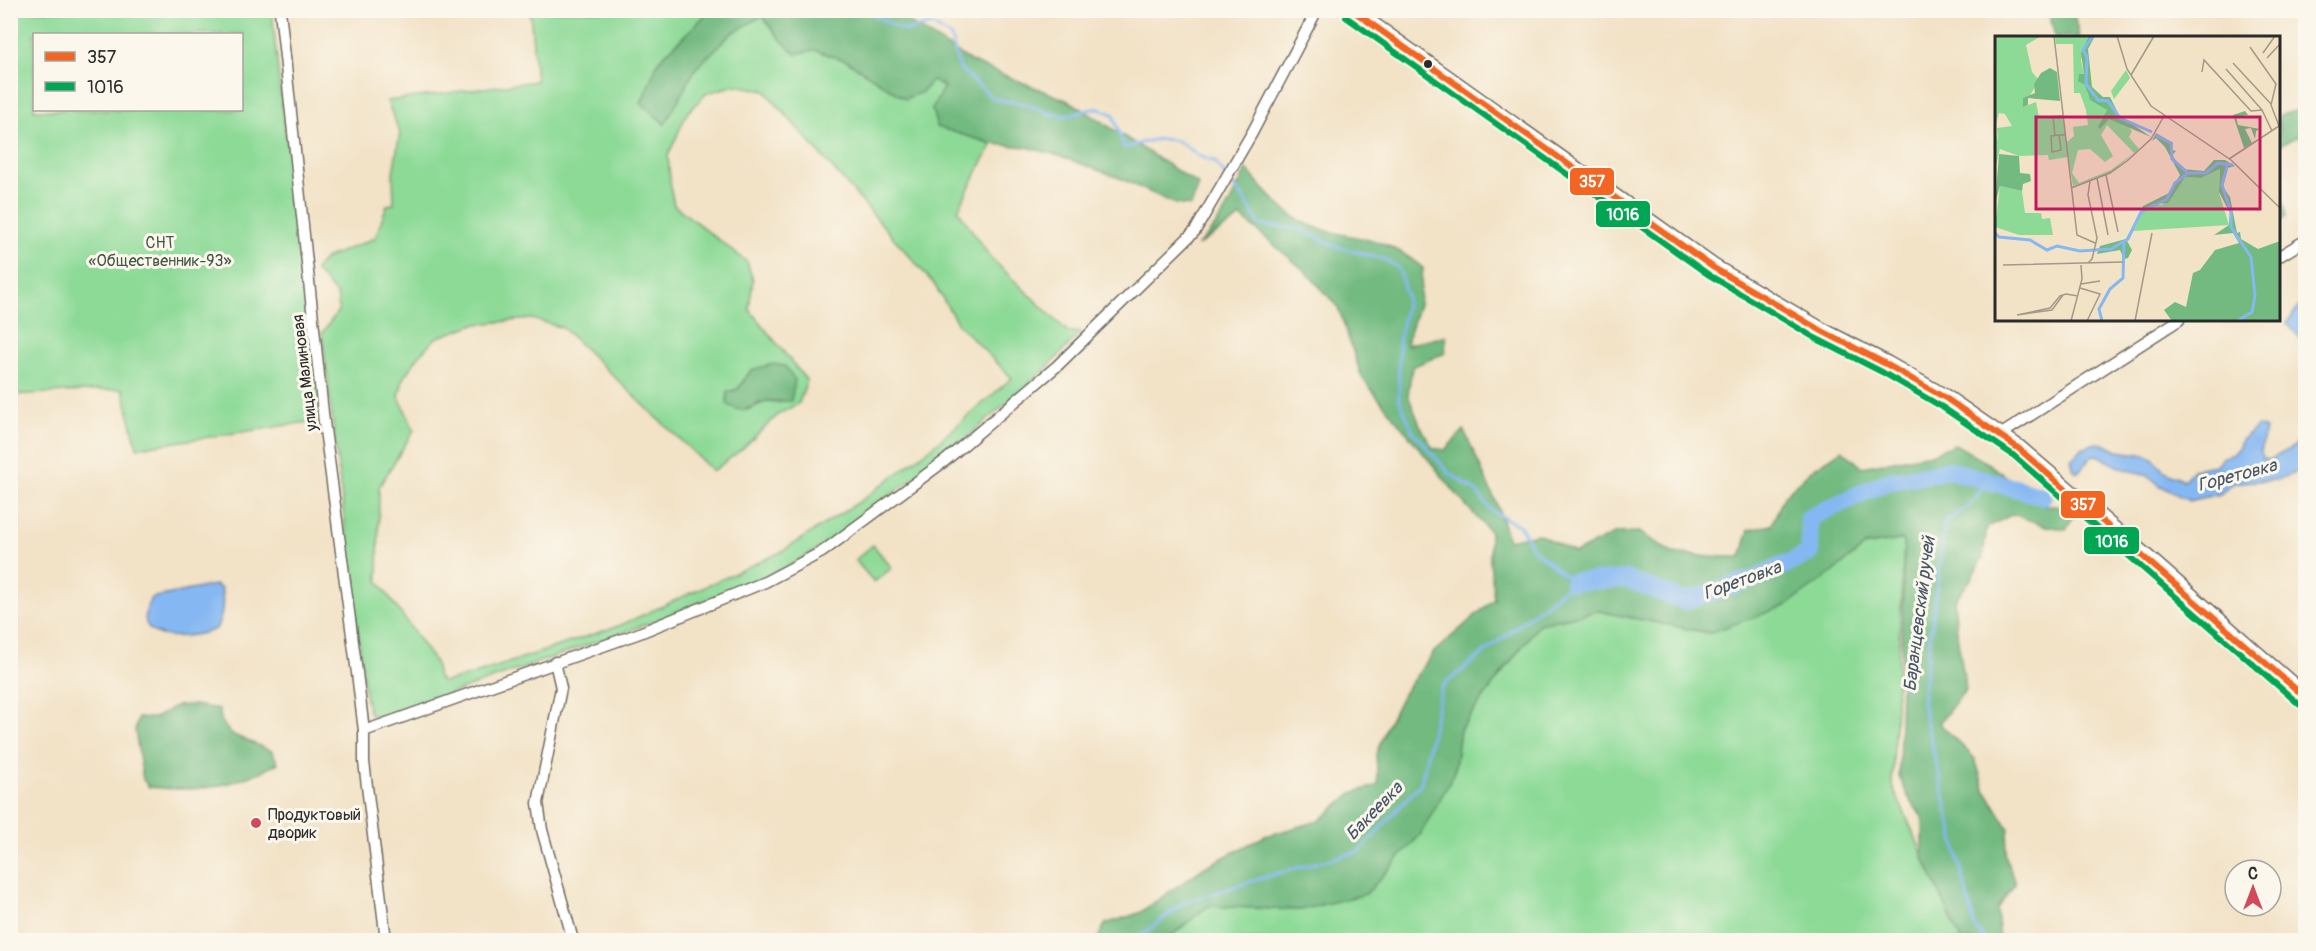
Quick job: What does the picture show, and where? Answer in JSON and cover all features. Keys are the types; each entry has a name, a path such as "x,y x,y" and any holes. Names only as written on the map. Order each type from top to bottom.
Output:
{"main road":[{"path":"1351,10 1714,268 1772,303 1947,399 2000,435 2085,504 2306,698"}],"street":[{"name":"улица Малиновая","path":"280,10 324,422 364,731 364,762 386,940"},
{"path":"364,731 637,634 765,582 822,552 946,460 1057,366 1195,231 1252,133 1317,10"},
{"path":"2280,256 2306,240"},
{"path":"2000,435 2177,321"},
{"path":"555,662 561,688 538,803 542,830 573,940"}],"green space":[{"name":"СНТ «Общественник-93»","path":"10,11 272,11 281,101 327,419 137,448 123,389 11,395"},
{"path":"530,11 710,11 659,60 664,124 696,68 732,33 762,16 782,41 847,61 873,77 922,92 932,80 944,87 932,109 937,127 993,144 958,210 990,257 1068,332 1081,332 1046,369 957,446 818,549 785,568 658,620 384,717 370,715 366,701 322,333 339,310 337,295 315,270 326,258 375,238 387,205 394,204 393,173 400,133 387,101 536,81","holes":["736,85 765,91 934,284 958,324 1012,378 931,448 862,500 781,552 621,625 466,677 443,682 438,678 435,662 378,581 379,487 414,430 399,397 403,378 421,353 436,338 475,324 532,319 563,328 713,471 742,449 779,414 799,403 807,381 749,309 753,280 747,262 674,205 671,191 668,156 687,113 707,93","751,370 780,403 768,401 747,410 727,392 738,389"]},
{"path":"710,11 902,11 910,23 972,62 1071,102 1199,185 1191,206 1175,204 1122,179 1063,157 1027,147 993,144 937,127 932,109 944,86 932,80 922,92 905,99 847,61 815,50 795,54 762,16 732,33 696,68 665,124 641,103 659,60"},
{"path":"2049,11 2073,11 2079,36 2055,36"},
{"path":"2301,109 2305,113 2305,133 2280,145 2280,115"},
{"path":"1246,169 1278,204 1299,220 1327,231 1381,243 1412,259 1423,268 1419,304 1406,345 1446,336 1445,353 1412,367 1408,395 1420,425 1433,448 1445,450 1464,430 1498,507 1508,540 1538,534 1575,553 1616,533 1639,532 1672,553 1741,557 1749,530 1771,525 1785,495 1810,471 1842,450 1862,467 1931,454 1955,444 2024,489 2039,504 2060,507 2073,517 2066,529 2046,526 2013,514 1987,527 1983,557 1971,579 1954,601 1966,689 1939,723 1975,759 1984,788 2009,829 2005,854 2015,884 1997,909 2000,940 1961,940 1923,856 1923,818 1908,797 1899,776 1904,541 1901,540 1866,545 1832,573 1785,606 1709,633 1598,611 1539,624 1460,729 1454,774 1420,835 1366,894 1300,910 1208,906 1166,940 1097,940 1105,924 1139,913 1205,867 1265,836 1319,821 1352,793 1378,785 1376,754 1403,694 1434,652 1494,599 1490,532 1362,378 1338,307 1305,271 1241,217 1197,246 1220,220"},
{"path":"2280,185 2286,216 2280,221"},
{"path":"773,364 785,366 795,380 791,401 767,401 743,410 727,404 727,392 738,389 751,370"},
{"path":"1904,540 1892,785 1961,940 1166,940 1208,906 1300,910 1454,774 1460,729 1539,624 1598,611 1709,633 1832,573 1866,545"},
{"path":"873,545 892,568 874,582 855,560"},
{"path":"194,705 219,709 222,723 231,734 272,751 278,763 246,778 215,786 183,789 149,787 143,780 135,730 138,718 155,718 175,706"}],"water":[{"path":"2305,302 2305,344 2287,323 2298,307"},
{"path":"2258,426 2265,429 2262,459 2270,460 2305,440 2305,472 2297,472 2277,480 2239,482 2232,484 2220,494 2189,501 2159,485 2147,474 2122,468 2100,456 2093,455 2078,472 2074,470 2071,459 2082,448 2096,443 2104,444 2117,451 2147,455 2154,459 2163,470 2184,480 2194,469 2216,465 2221,458 2234,453 2239,448 2241,440"},
{"path":"215,585 221,588 222,598 222,609 216,629 177,637 154,632 147,625 146,614 151,598"}],"waterway":[{"name":"Горетовка","path":"870,10 873,15 905,31 931,24 951,37 959,68 994,99 1026,104 1047,113 1066,116 1096,108 1113,114 1124,148 1150,141 1170,140 1181,143 1202,157 1214,161 1244,199 1260,225 1300,229 1335,246 1383,259 1399,268 1407,299 1399,342 1399,399 1413,431 1449,473 1477,492 1492,511 1520,526 1533,549 1573,582 1442,686 1421,783 1360,851 1282,872 1183,903 1136,940"},
{"name":"Горетовка","path":"1573,582 1626,579 1685,601 1757,578 1810,553 1809,518 1886,482 1949,470 2043,496"},
{"name":"Баранцевский ручей","path":"1986,940 1975,928 1922,703 1945,521 1969,506 1988,481"}],"transit line":[{"name":"357","path":"1352,10 1714,268 1820,330 1947,399 2018,448 2306,698"},
{"name":"1016","path":"1346,17 1709,275 1815,338 1882,372 1942,407 2013,455 2300,705"}],"place":[{"name":"Продуктовый дворик","path":"256,823"}],"water label":[{"name":"Бакеевка","path":"1374,811"}]}
